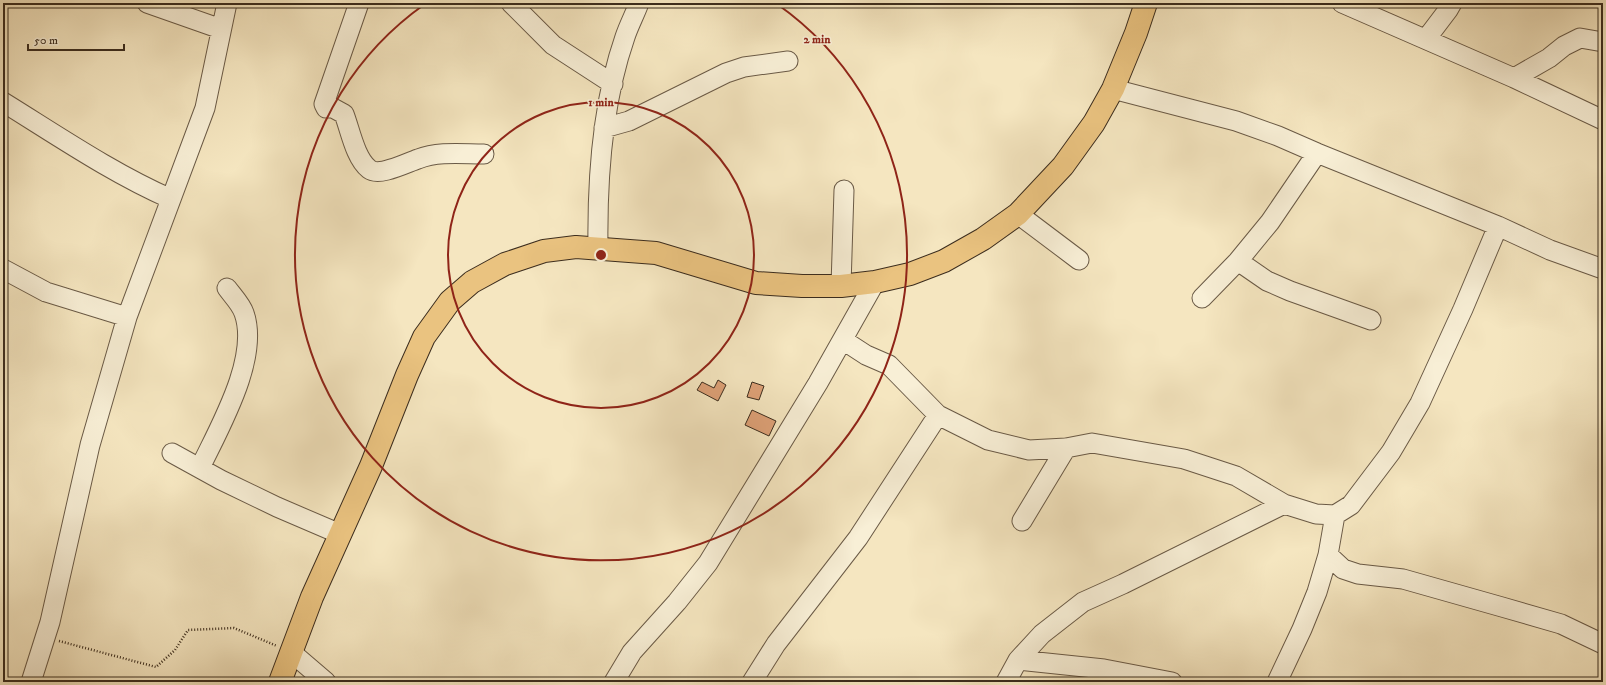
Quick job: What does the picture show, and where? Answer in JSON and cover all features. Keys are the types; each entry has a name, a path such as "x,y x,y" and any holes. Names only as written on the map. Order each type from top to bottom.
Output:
{"main road":[{"path":"280,682 312,598 371,466 404,381 424,337 450,301 472,282 505,264 544,251 576,247 656,253 756,283 802,286 841,286 875,282 910,274 944,261 983,239 1018,214 1063,166 1094,123 1113,90 1136,33 1146,3"}],"street":[{"path":"146,3 221,29"},
{"path":"31,682 50,622 90,445 127,317 205,108 227,3"},
{"path":"359,3 324,104 326,108 333,108 344,114 360,158 369,170 378,173 428,155 484,154"},
{"path":"511,3 553,45 612,84"},
{"path":"598,248 597,221 604,128 612,84 625,37 639,3"},
{"path":"1342,3 1514,78 1603,120"},
{"path":"1426,39 1452,3"},
{"path":"1514,78 1549,58 1564,46 1580,38 1603,42"},
{"path":"604,128 630,120 726,73 744,67 788,61"},
{"path":"1113,90 1236,121 1278,136 1498,226 1550,250 1603,269"},
{"path":"3,102 85,153 151,190 171,199"},
{"path":"1202,298 1238,261 1283,204 1317,153"},
{"path":"841,286 844,190"},
{"path":"1018,214 1079,260"},
{"path":"843,340 866,355 889,366 938,415 988,440 1028,450 1066,448 1092,443 1184,459 1236,476 1284,504 1316,514 1335,515 1351,505 1391,452 1420,403 1463,309 1498,226"},
{"path":"1238,261 1267,281 1290,291 1371,320"},
{"path":"3,269 46,292 127,317"},
{"path":"614,682 632,652 677,602 708,563 843,340 875,282"},
{"path":"200,468 231,404 248,345 244,312 227,288"},
{"path":"752,682 776,644 858,538 938,415"},
{"path":"1022,521 1066,448"},
{"path":"172,453 277,507 340,534"},
{"path":"1006,682 1018,660 1042,634 1083,602 1284,504"},
{"path":"1277,682 1302,629 1328,555 1335,515"},
{"path":"1328,555 1343,568 1358,574 1403,579 1494,604 1561,624 1603,644"},
{"path":"291,652 326,682"},
{"path":"1018,660 1104,669 1172,682"}],"path":[{"path":"45,637 156,667 175,650 188,630 234,628 291,652"}],"building":[{"path":"718,380 726,385 718,401 697,390 702,382 714,388"},
{"path":"752,382 764,386 759,400 747,397"},
{"path":"752,410 776,421 769,436 745,425"}]}
